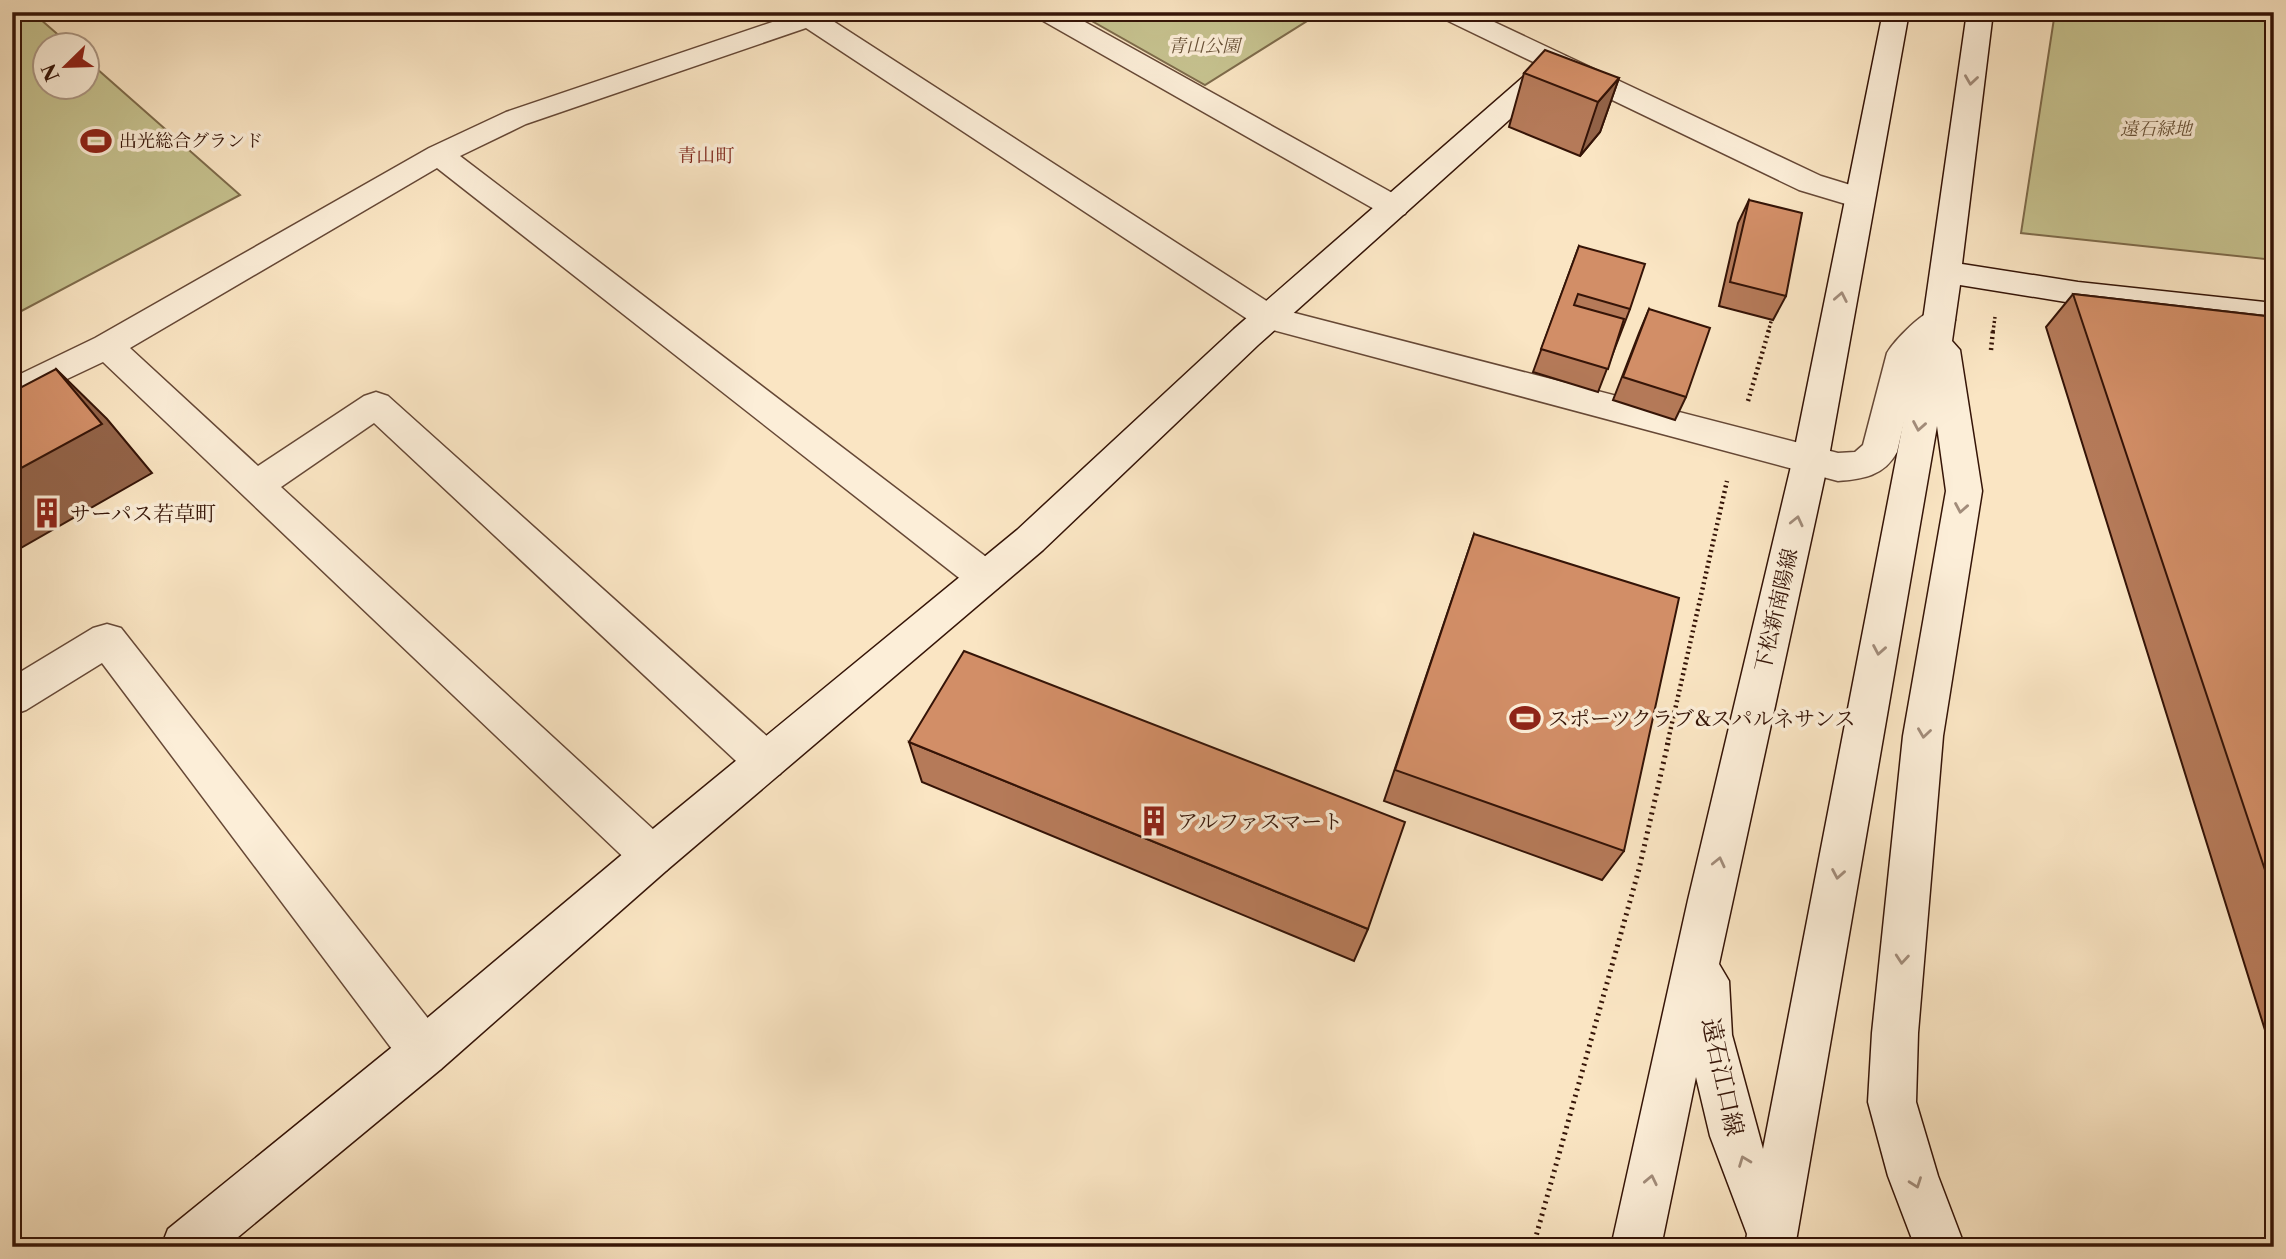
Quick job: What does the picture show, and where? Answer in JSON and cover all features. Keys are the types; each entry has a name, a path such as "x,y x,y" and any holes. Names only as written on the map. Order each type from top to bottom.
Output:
{"street":[{"path":"1047,12 1394,207"},
{"path":"1451,12 1810,183 1859,198"},
{"name":"下松新南陽線","path":"1636,1247 1710,900 1810,462 1896,12"},
{"path":"1774,1243 1938,320 1980,12"},
{"path":"12,393 107,346 439,155 516,118 807,14 1269,318 1810,462 1838,467 1863,465 1879,452 1904,353 1938,320"},
{"path":"186,1247 424,1052 652,856 1030,540 1269,318 1558,62"},
{"path":"439,155 985,577"},
{"path":"1945,272 2078,293 2274,314"},
{"path":"1938,320 1964,491 1923,736 1895,1032 1892,1102 1913,1176 1940,1247"},
{"path":"107,346 652,856"},
{"path":"255,485 376,405 765,761"},
{"path":"12,698 107,640 424,1052"},
{"name":"遠石江口線","path":"1710,900 1706,973 1709,1035 1734,1136 1774,1243"}],"path":[{"path":"1990,357 1996,310"},
{"path":"1747,405 1774,311"},
{"path":"1533,1247 1639,869 1728,477"}],"green space":[{"name":"出光総合グランド","path":"12,12 32,12 55,32 32,32 32,102 102,102 102,73 240,195 12,316"},
{"name":"青山公園","path":"1076,12 1307,12 1315,16 1205,85"},
{"name":"遠石緑地","path":"2055,12 2274,12 2274,260 2021,233"}],"building":[{"path":"1545,50 1619,78 1598,102 1524,73"},
{"path":"1749,200 1802,213 1786,296 1730,282"},
{"path":"1579,246 1645,264 1630,309 1578,294 1574,305 1624,319 1608,369 1541,349"},
{"path":"2073,294 2274,317 2274,897"},
{"path":"1649,309 1710,328 1686,397 1623,377"},
{"path":"56,369 102,424 12,473 12,392"},
{"name":"スポーツクラブ&スパルネサンス","path":"1474,534 1679,598 1624,851 1395,770"},
{"name":"アルファスマート","path":"964,651 1405,822 1368,929 909,742"}],"place":[{"name":"出光総合グランド","path":"96,141"},
{"name":"サーパス若草町","path":"47,513"},
{"name":"スポーツクラブ&スパルネサンス","path":"1525,718"},
{"name":"アルファスマート","path":"1154,821"}],"district":[{"name":"青山町","path":"706,155"}]}
